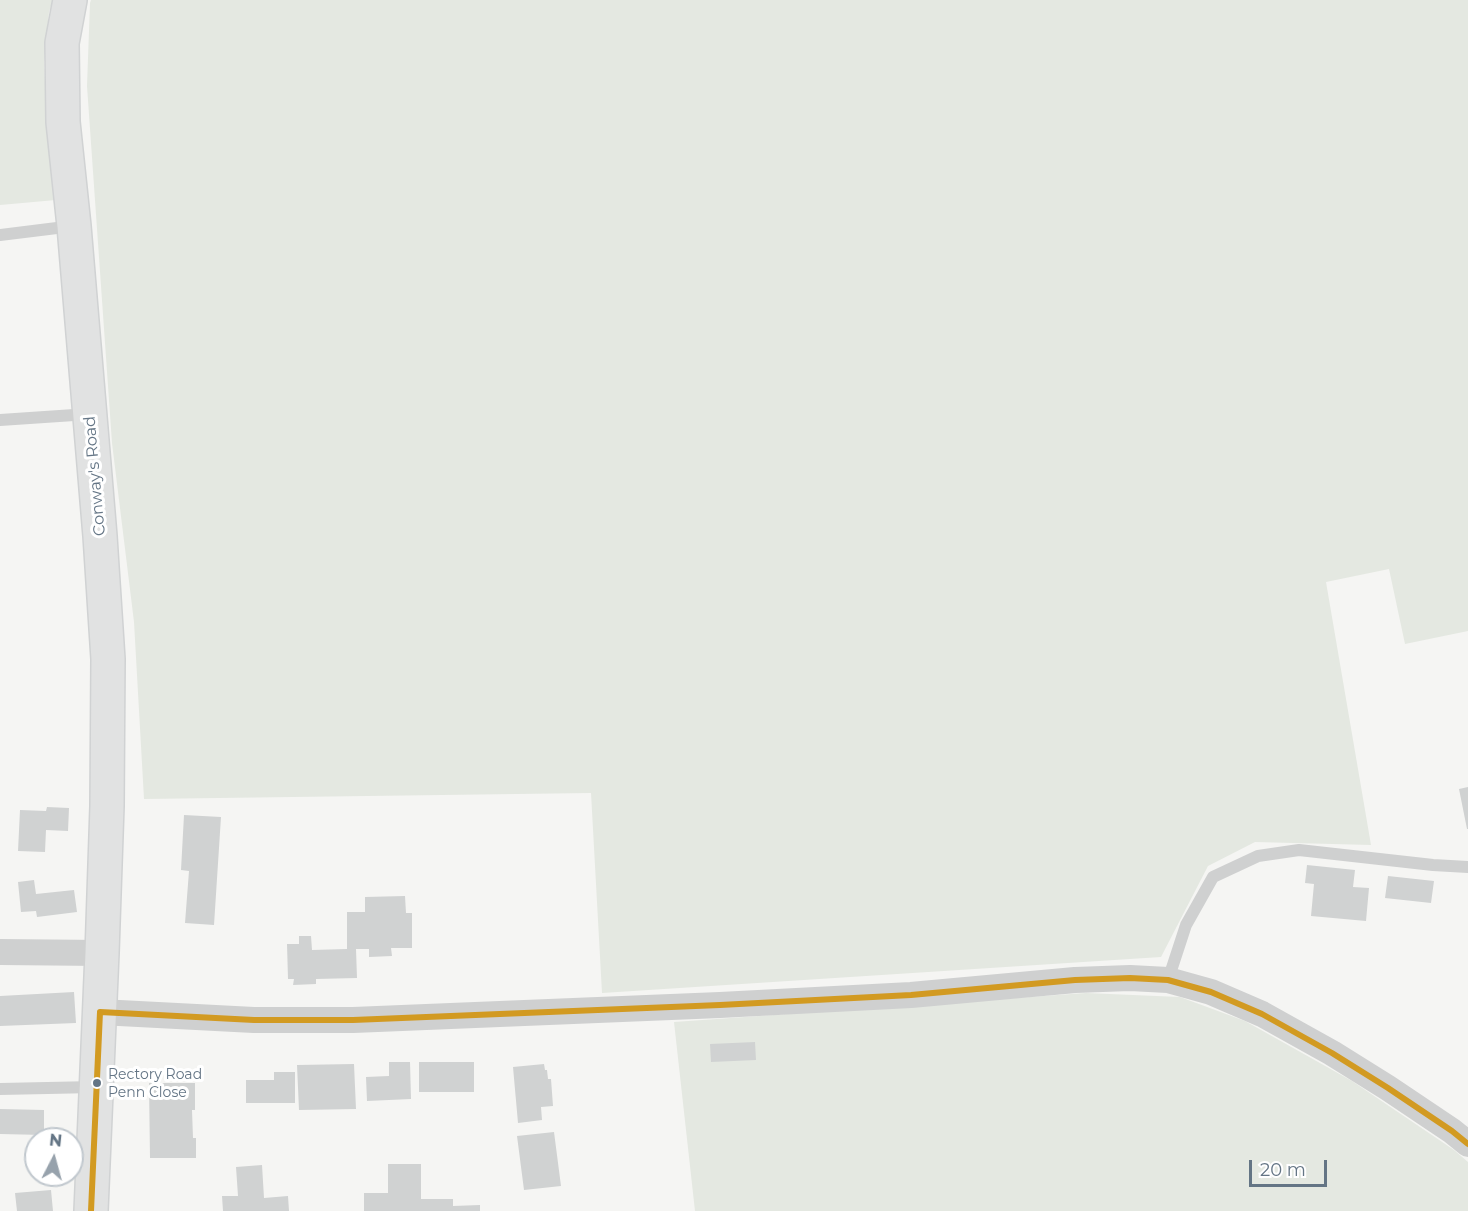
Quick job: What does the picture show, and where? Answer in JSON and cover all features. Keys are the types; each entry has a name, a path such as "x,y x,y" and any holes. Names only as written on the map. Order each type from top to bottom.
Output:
{"main road":[{"name":"Conway's Road","path":"70,0 62,43 63,122 90,414 108,659 102,953 91,1211"}],"street":[{"path":"0,952 102,953"},
{"path":"100,1012 254,1020 353,1020 911,995 1075,980 1130,978 1168,980 1211,992 1262,1014 1332,1053 1388,1088 1468,1144"}],"lane":[{"path":"0,235 74,226"},
{"path":"0,420 90,414"},
{"path":"1168,980 1186,926 1214,877 1258,856 1299,850 1468,867"},
{"path":"0,1089 96,1087"}],"shaded area":[{"path":"0,0 53,0 49,12 44,62 47,121 56,200 0,205"},
{"path":"91,0 1468,0 1468,631 1405,644 1389,569 1326,582 1371,845 1255,842 1208,866 1161,957 602,993 591,793 144,799 134,622 112,443 87,86"},
{"path":"1086,993 1180,997 1245,1021 1352,1081 1454,1150 1468,1162 1468,1211 695,1211 674,1022"}],"building":[{"path":"1468,787 1468,829 1467,829 1459,789"},
{"path":"47,807 69,808 68,831 46,830 45,852 18,851 20,810 46,811"},
{"path":"184,815 221,817 214,925 185,923 189,871 181,870"},
{"path":"1307,865 1355,870 1353,887 1369,888 1366,921 1311,916 1314,884 1305,883"},
{"path":"1388,876 1434,881 1431,903 1385,898"},
{"path":"34,880 36,894 74,890 77,912 37,917 36,911 21,912 18,882"},
{"path":"405,896 406,913 412,913 412,948 391,948 392,956 369,957 369,949 356,949 357,978 316,979 316,984 293,985 294,979 288,979 287,944 299,944 299,936 311,936 312,950 347,949 347,912 365,912 365,897"},
{"path":"74,992 76,1023 0,1026 0,996"},
{"path":"755,1042 756,1060 711,1062 710,1044"},
{"path":"389,1062 410,1062 411,1099 367,1101 366,1077 389,1076"},
{"path":"419,1062 474,1062 474,1092 419,1092"},
{"path":"354,1064 356,1109 299,1110 297,1065"},
{"path":"544,1064 548,1079 551,1079 553,1106 541,1107 542,1120 518,1123 513,1067"},
{"path":"274,1072 295,1072 295,1103 246,1103 246,1080 274,1080"},
{"path":"149,1083 195,1083 195,1110 192,1110 196,1158 150,1158"},
{"path":"0,1109 44,1110 44,1127 24,1127 24,1135 0,1134"},
{"path":"554,1132 561,1186 524,1190 517,1136"},
{"path":"388,1164 421,1164 421,1199 453,1199 453,1206 480,1205 480,1211 364,1211 364,1193 388,1193"},
{"path":"262,1165 264,1198 288,1196 289,1211 223,1211 222,1196 238,1196 236,1167"},
{"path":"51,1190 53,1211 17,1211 15,1193"}],"transit line":[{"path":"100,1012 254,1020 353,1020 911,995 1075,980 1130,978 1168,980 1211,992 1262,1014 1332,1053 1388,1088 1468,1144"},
{"path":"91,1211 100,1012"}],"place":[{"name":"Rectory Road Penn Close","path":"97,1083"}]}
